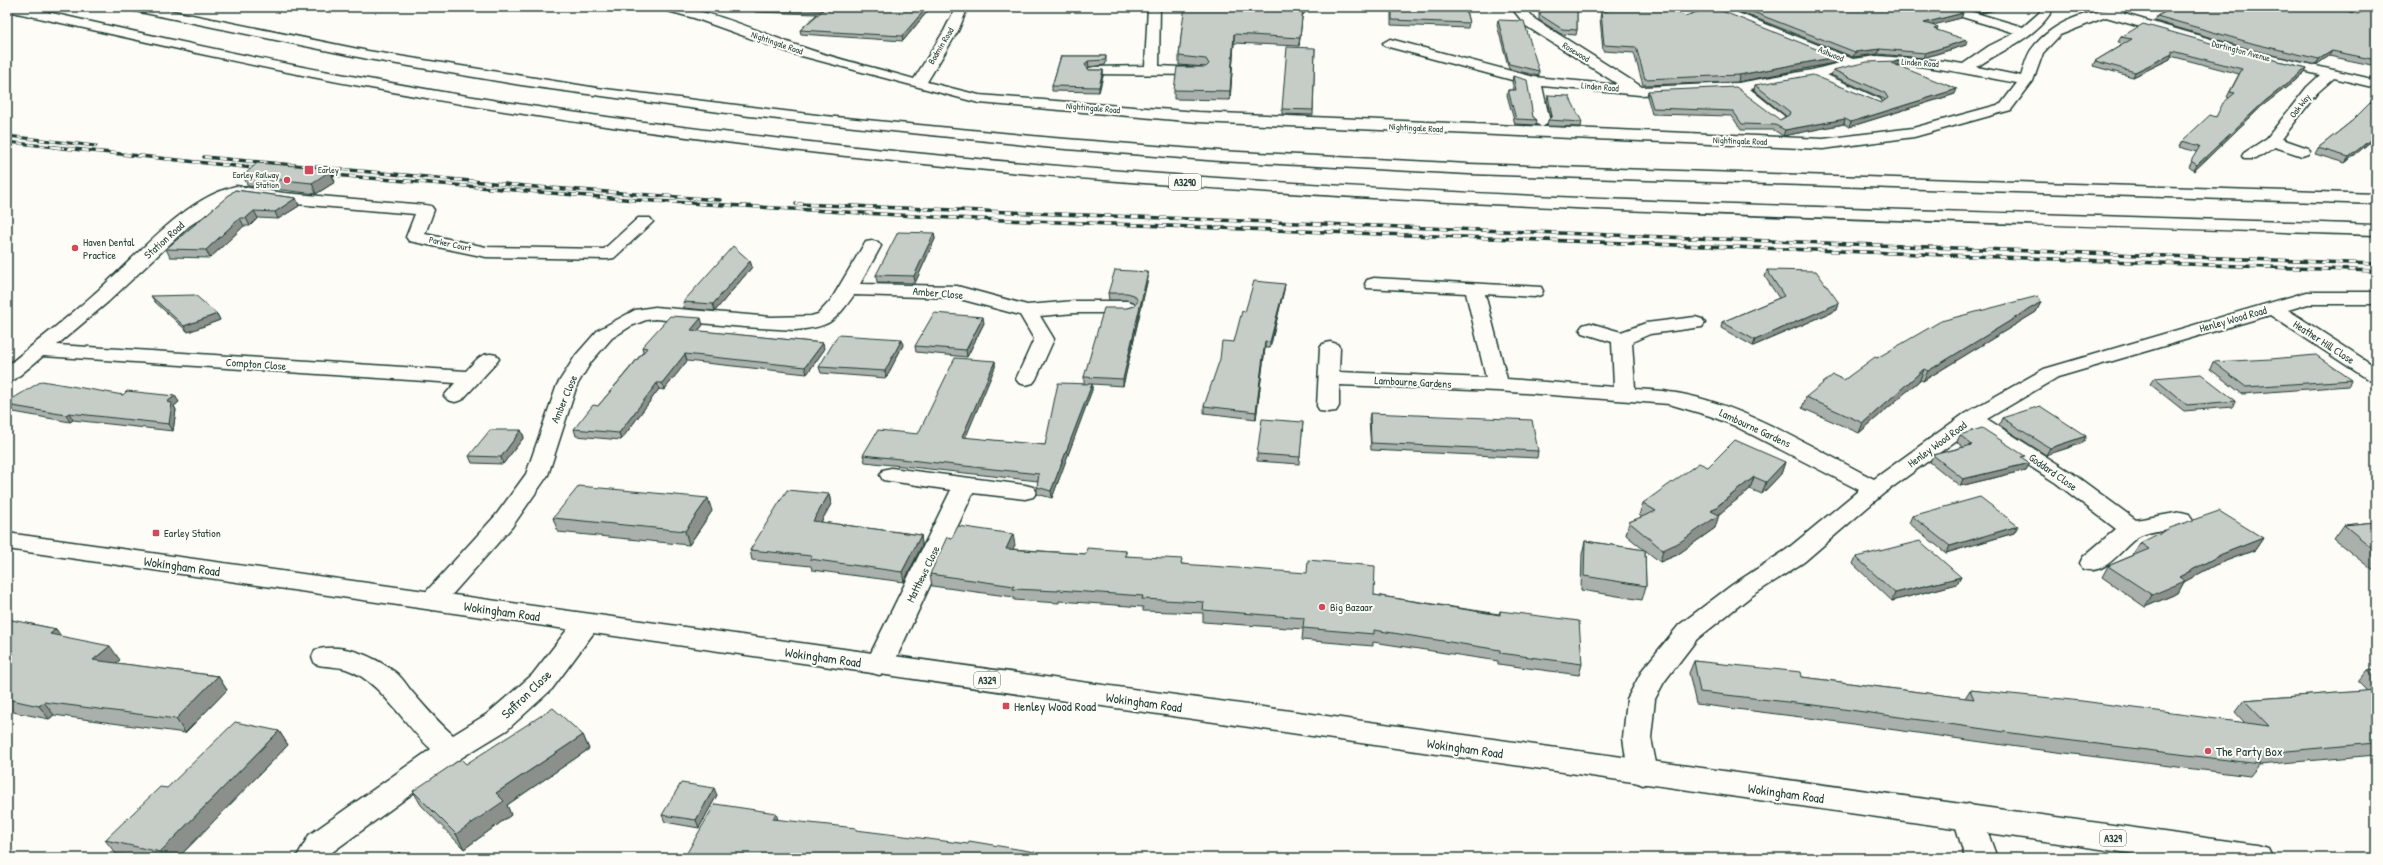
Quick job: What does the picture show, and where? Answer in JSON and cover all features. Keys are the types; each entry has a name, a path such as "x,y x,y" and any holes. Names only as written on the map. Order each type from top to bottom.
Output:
{"street":[{"name":"A3290","path":"8,7 220,54 370,84 488,104 766,142 1083,174 1352,192 1535,201 2376,230"},
{"path":"135,7 329,47 504,78 772,114 1063,144 1251,158 1432,167 2376,199"},
{"name":"Nightingale Road","path":"668,7 699,15 799,50 918,84 979,99 1198,117 1823,144 1914,132 2006,107 2026,81 2037,52 2055,32 2088,18 2115,9"},
{"name":"Bodmin Road","path":"918,84 951,31 962,7"},
{"path":"1152,70 1154,7"},
{"name":"Rosewood","path":"1517,7 1531,24 1640,91"},
{"path":"1943,7 2025,32"},
{"path":"1967,68 1994,49 2011,42 2025,32 2044,15 2048,7"},
{"path":"2325,8 2356,13"},
{"name":"Dartington Avenue","path":"2115,9 2330,74 2376,84"},
{"name":"Ashwood","path":"1713,10 1852,63"},
{"name":"Linden Road","path":"1390,43 1534,81 1640,91 1738,87 1814,74 1852,63 1878,60 1920,62 1967,68 2026,81"},
{"path":"1094,71 1152,70 1201,72"},
{"path":"1814,74 1878,103"},
{"name":"Oak Way","path":"2250,156 2273,141 2308,95 2330,74"},
{"path":"1534,81 1542,122"},
{"path":"1738,87 1779,119"},
{"path":"2273,141 2302,151"},
{"name":"Station Road","path":"7,376 101,298 183,222 219,198 236,191 284,198"},
{"name":"Parker Court","path":"284,198 425,210 415,237 486,252 608,254 644,222"},
{"name":"Amber Close","path":"432,601 504,521 537,475 567,385 583,359 605,334 633,318 655,313 806,324 824,319 835,308 872,246"},
{"path":"1374,284 1534,291"},
{"path":"1474,288 1498,385"},
{"name":"Amber Close","path":"846,289 956,292 1027,311 1075,307 1127,307"},
{"name":"Henley Wood Road","path":"1642,773 1637,738 1641,699 1653,676 1688,632 1741,591 1795,556 1875,489 1972,419 2051,373 2307,298 2376,298"},
{"name":"Heather Hill Close","path":"2272,308 2376,376"},
{"path":"1026,379 1044,339 1027,311"},
{"path":"1590,329 1622,339 1646,328 1695,323"},
{"path":"1622,339 1625,394"},
{"path":"1328,406 1330,348"},
{"name":"Compton Close","path":"40,350 472,378"},
{"path":"455,396 490,359"},
{"name":"Lambourne Gardens","path":"1329,378 1498,385 1670,398 1718,411 1741,420 1875,489"},
{"name":"Goddard Close","path":"1972,419 2064,478 2132,529"},
{"path":"891,475 1025,492"},
{"name":"Matthews Close","path":"879,665 966,484"},
{"path":"2092,563 2132,529 2181,520"},
{"name":"Wokingham Road","path":"7,542 1642,773 2257,858"},
{"name":"Saffron Close","path":"312,858 320,844 451,750 497,722 542,682 586,624"},
{"path":"325,656 352,660 386,680 428,729 451,750"},
{"path":"1968,817 1981,858"}],"building":[{"path":"757,7 927,7 902,36 800,30 823,10"},
{"path":"1185,7 1303,7 1300,38 1234,34 1230,91 1174,90 1177,67 1206,67 1209,64 1206,59 1179,56"},
{"path":"1392,7 1465,7 1469,23 1392,20"},
{"path":"1540,7 1577,7 1577,30 1562,29 1540,15"},
{"path":"1625,7 1664,7 1685,16 1712,7 1836,57 1739,75 1645,79 1636,47 1604,45 1601,12"},
{"path":"1740,7 1942,7 1963,13 1924,23 1938,27 1934,29 1967,40 1925,53 1880,49 1855,52"},
{"path":"2175,7 2331,7 2358,14 2366,9 2366,7 2376,7 2376,60 2332,51 2319,59 2255,44 2157,16"},
{"path":"1498,20 1524,21 1539,71 1509,64"},
{"path":"2143,24 2246,53 2307,68 2265,101 2197,165 2191,161 2200,146 2182,141 2210,115 2216,117 2223,103 2235,93 2230,92 2242,69 2172,51 2172,54 2135,72 2095,61 2132,39 2121,37"},
{"path":"1287,47 1315,48 1313,110 1282,109"},
{"path":"1061,56 1106,56 1105,60 1088,61 1085,65 1089,70 1103,70 1099,87 1052,86"},
{"path":"1899,61 1891,63 1957,89 1851,122 1845,119 1785,130 1775,125 1742,124 1733,111 1653,108 1648,91 1736,87 1780,120 1789,115 1790,112 1755,85 1813,75 1881,103 1888,98 1885,93 1833,70 1867,62"},
{"path":"1513,76 1527,80 1533,117 1537,120 1516,119 1508,90 1516,90"},
{"path":"1548,95 1569,96 1582,122 1548,120 1552,116"},
{"path":"2376,97 2376,135 2349,157 2318,148 2352,121"},
{"path":"257,163 323,168 320,171 330,171 312,183 243,176"},
{"path":"235,190 296,198 275,212 254,211 246,218 240,218 206,250 166,249"},
{"path":"898,232 934,233 914,276 876,275"},
{"path":"733,246 750,261 713,304 683,302"},
{"path":"1115,270 1148,272 1123,379 1084,377 1104,308 1127,308 1134,306 1138,301 1134,295 1127,293 1108,293"},
{"path":"1767,270 1816,271 1839,303 1755,340 1722,322 1784,296"},
{"path":"1254,281 1285,284 1270,342 1265,341 1256,412 1204,406 1220,359 1222,341 1234,342 1242,311 1245,312"},
{"path":"195,295 217,314 184,326 151,296"},
{"path":"2038,296 2041,302 1928,371 1924,369 1863,423 1806,397 1833,375 1844,380 1875,357 1877,358 1941,321"},
{"path":"934,313 983,317 966,350 915,346"},
{"path":"670,316 701,318 691,330 823,343 805,367 685,354 662,383 657,383 619,433 574,429 593,405 598,406 647,348 642,347"},
{"path":"838,335 902,339 885,371 819,367"},
{"path":"2316,355 2352,380 2246,387 2213,362 2271,359"},
{"path":"955,358 995,361 962,437 1045,445 1058,383 1092,384 1051,491 1037,487 1039,474 863,455 878,430 918,434"},
{"path":"2201,374 2236,401 2187,405 2154,378"},
{"path":"42,381 123,395 127,391 175,396 167,402 172,403 169,424 69,413 66,415 7,405 7,402"},
{"path":"2040,406 2086,436 2050,448 2002,418"},
{"path":"1370,413 1532,420 1538,451 1371,443"},
{"path":"1262,419 1303,422 1300,457 1257,454"},
{"path":"1982,428 2025,456 2021,457 2030,463 1963,479 1933,455 1972,445 1960,435"},
{"path":"490,430 521,430 501,457 469,456"},
{"path":"1735,440 1785,462 1766,482 1754,477 1711,511 1719,515 1680,542 1663,550 1629,522 1656,511 1643,503 1699,463 1708,467"},
{"path":"579,486 708,498 685,531 553,518"},
{"path":"787,490 829,494 813,521 921,535 902,572 810,559 812,556 750,550"},
{"path":"1980,497 2018,526 1950,546 1912,516"},
{"path":"2219,511 2263,538 2222,554 2179,577 2185,581 2152,595 2108,566 2149,549 2140,543 2170,528"},
{"path":"2376,522 2376,551 2344,525"},
{"path":"958,526 1013,534 1006,549 1086,554 1087,548 1126,551 1125,556 1182,559 1181,564 1307,573 1308,560 1375,566 1374,595 1500,615 1500,611 1579,621 1582,664 1500,653 1500,650 1374,630 1374,634 1303,628 1304,618 1203,610 1204,602 1142,599 1143,596 1058,590 1013,589 1014,586 930,574 947,537 952,538"},
{"path":"1585,541 1645,550 1646,586 1584,576"},
{"path":"1920,541 1961,577 1895,593 1856,557"},
{"path":"7,619 56,629 50,634 110,646 93,660 218,676 176,719 44,702 39,706 7,699 7,695 10,693 7,692"},
{"path":"1694,661 1801,672 1802,677 1974,699 1970,690 2082,701 2269,726 2244,700 2376,690 2376,743 2254,754 2260,764 2033,736 1822,706 1700,692"},
{"path":"2376,669 2376,677 2368,670"},
{"path":"553,708 583,735 496,793 504,801 456,834 413,791 461,759 466,764"},
{"path":"235,722 279,731 160,852 105,840 160,787 167,788"},
{"path":"681,783 714,788 696,820 662,815"},
{"path":"715,804 776,813 773,819 856,828 856,830 968,844 969,841 1035,852 1033,857 1047,858 684,858"},
{"path":"399,852 405,858 391,858"}],"railway":[{"path":"7,136 96,146"},
{"path":"7,142 64,148"},
{"path":"54,147 263,169"},
{"path":"204,157 536,187 720,200"},
{"path":"321,174 636,200 951,218 2376,271"},
{"path":"796,204 2376,264"}],"place":[{"name":"Earley","path":"309,170"},
{"name":"Earley Railway Station","path":"287,180"},
{"name":"Haven Dental Practice","path":"75,248"},
{"name":"Earley Station","path":"156,533"},
{"name":"Big Bazaar","path":"1322,607"},
{"name":"Henley Wood Road","path":"1006,706"},
{"name":"The Party Box","path":"2208,751"}]}
